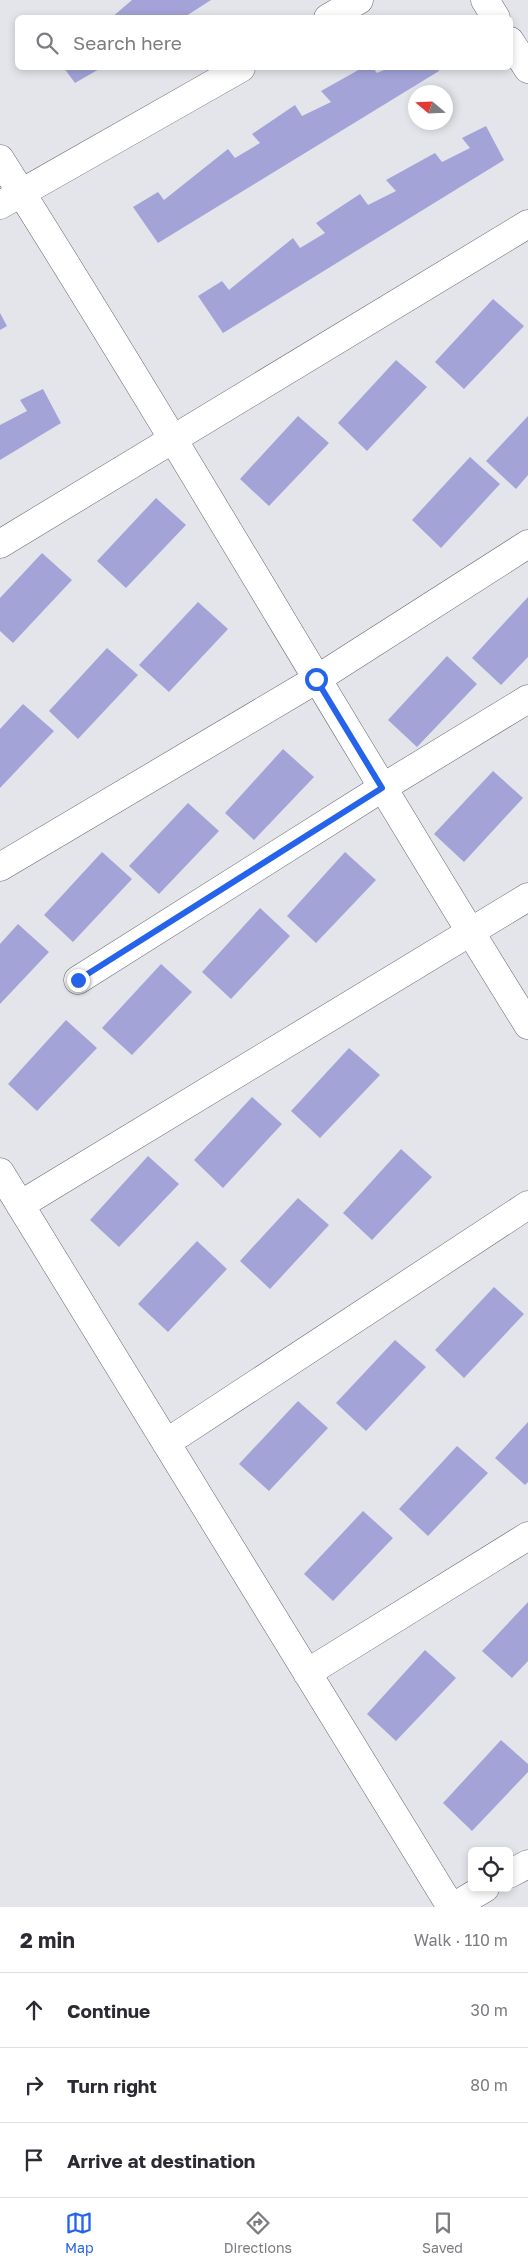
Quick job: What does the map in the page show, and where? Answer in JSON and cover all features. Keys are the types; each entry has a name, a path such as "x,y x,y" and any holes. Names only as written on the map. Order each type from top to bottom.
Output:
{"street":[{"path":"333,15 359,0"},
{"path":"485,0 494,15"},
{"path":"513,46 528,69"},
{"path":"10,199 236,70"},
{"path":"0,159 10,199 174,438 316,679 528,1025"},
{"path":"0,544 528,224"},
{"path":"0,867 316,679 528,544"},
{"path":"78,980 382,788 528,699"},
{"path":"20,1205 528,897"},
{"path":"0,1172 452,1907 478,1892"},
{"path":"166,1443 528,1205"},
{"path":"307,1673 528,1536"},
{"path":"513,1872 528,1864"}],"building":[{"path":"132,0 211,0 188,15 114,15"},
{"path":"65,70 98,70 75,83"},
{"path":"358,70 375,70 377,73 384,70 439,71 416,85 408,85 408,90 158,243 133,207 158,192 164,200 228,149 235,158 260,143 252,134 295,105 302,116 331,102 321,91"},
{"path":"486,126 504,160 223,333 198,296 222,281 229,290 293,238 300,248 325,233 316,223 360,194 368,205 396,191 386,180 435,153 442,162 470,148 462,138"},
{"path":"493,299 524,326 464,389 435,362"},
{"path":"0,313 7,326 0,330"},
{"path":"396,360 427,387 367,451 338,423"},
{"path":"43,389 61,423 0,460 0,425 27,411 20,400"},
{"path":"298,416 329,443 269,506 240,479"},
{"path":"528,416 528,475 516,489 486,461"},
{"path":"470,457 500,484 441,548 412,520"},
{"path":"156,498 186,525 126,588 97,561"},
{"path":"42,553 72,580 13,643 0,631 0,598"},
{"path":"528,597 528,657 501,685 472,658"},
{"path":"198,602 228,629 169,692 139,665"},
{"path":"107,648 138,675 78,739 49,711"},
{"path":"447,656 477,684 417,747 388,720"},
{"path":"23,704 54,731 0,788 0,729"},
{"path":"283,749 314,777 254,840 225,813"},
{"path":"493,771 523,798 464,862 434,834"},
{"path":"188,803 219,831 159,894 129,866"},
{"path":"102,852 132,879 73,942 44,915"},
{"path":"345,852 376,880 316,943 287,916"},
{"path":"260,908 290,936 231,999 202,972"},
{"path":"18,924 49,952 0,1004 0,944"},
{"path":"161,964 192,992 132,1055 102,1028"},
{"path":"66,1020 97,1048 37,1111 8,1084"},
{"path":"349,1048 380,1075 320,1138 291,1111"},
{"path":"252,1097 282,1124 223,1188 194,1160"},
{"path":"401,1149 432,1177 372,1240 343,1213"},
{"path":"148,1156 179,1184 119,1247 90,1220"},
{"path":"298,1198 329,1225 270,1289 240,1261"},
{"path":"197,1241 227,1269 168,1332 138,1304"},
{"path":"494,1287 524,1314 464,1378 435,1350"},
{"path":"395,1340 426,1367 366,1431 336,1403"},
{"path":"298,1401 328,1428 269,1491 239,1464"},
{"path":"528,1422 528,1482 525,1485 495,1458"},
{"path":"457,1446 488,1473 428,1536 399,1509"},
{"path":"363,1511 393,1538 333,1601 304,1574"},
{"path":"528,1602 528,1661 512,1678 482,1651"},
{"path":"425,1650 456,1678 396,1741 367,1714"},
{"path":"501,1740 528,1764 528,1772 472,1831 443,1803"}],"route":[{"path":"78,980 382,788 316,679"}]}
